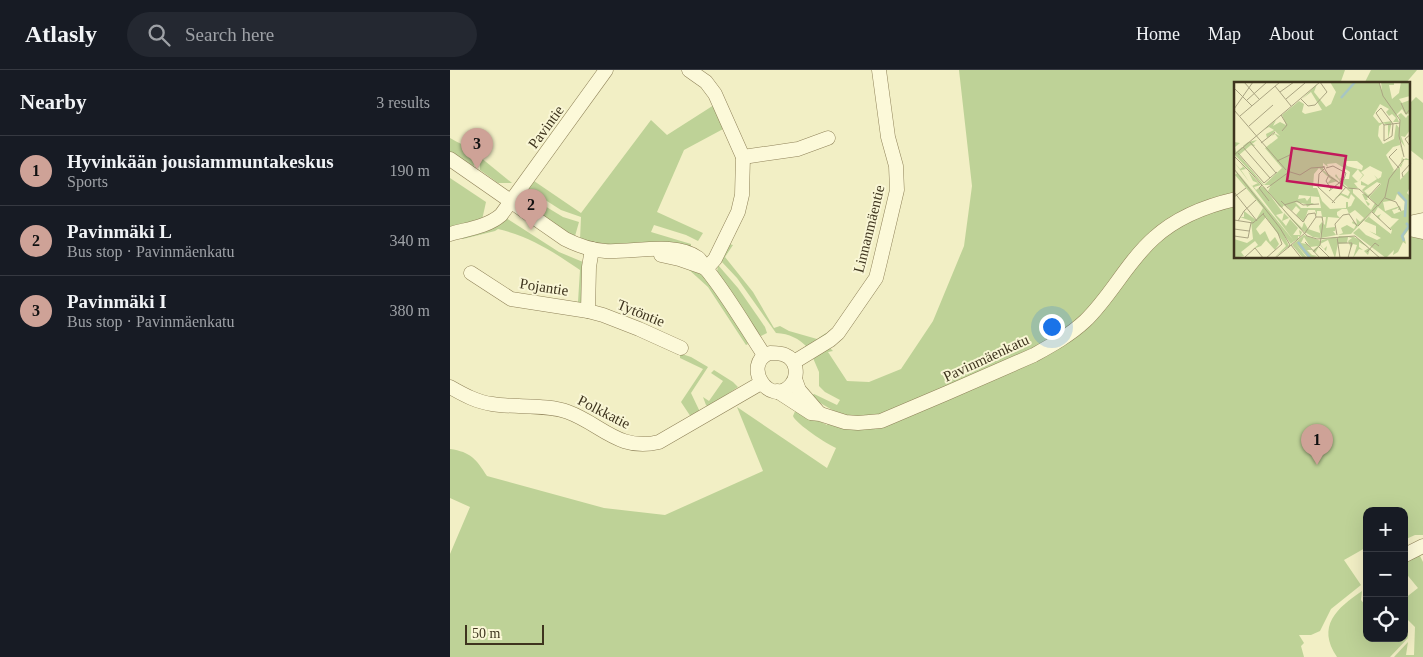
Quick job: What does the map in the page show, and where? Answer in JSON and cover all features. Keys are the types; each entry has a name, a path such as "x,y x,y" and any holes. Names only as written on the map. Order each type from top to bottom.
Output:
{"street":[{"name":"Pavintie","path":"512,202 606,70"},
{"path":"689,70 706,82 715,94 743,157 742,195 738,212 715,259 706,269"},
{"name":"Linnanmäentie","path":"794,362 838,333 876,278 897,184 896,166 888,137 879,70"},
{"path":"743,157 798,149 828,138"},
{"path":"450,159 576,244 605,251 674,248 683,250 700,259 721,286 764,355"},
{"name":"Pavinmäenkatu","path":"777,391 811,413 844,422 881,421 914,408 1034,354 1060,340 1085,321 1100,305 1153,239 1160,233 1185,216 1200,209 1234,200"},
{"path":"450,234 494,221 512,202"},
{"path":"588,311 589,267 592,249"},
{"name":"Pojantie","path":"471,273 511,299 588,311"},
{"name":"Tytöntie","path":"588,311 639,328 681,348"},
{"path":"770,353 785,354 794,362 795,380 787,388 777,391 766,388 761,383 758,370 764,355 770,353"},
{"name":"Pavinmäenkatu","path":"795,380 799,390 820,414"},
{"name":"Polkkatie","path":"450,388 469,397 493,404 567,411 609,436 626,442 649,444 659,442 744,391 761,383"},
{"path":"1408,554 1423,546"}],"green space":[{"path":"959,70 1345,70 1341,82 1234,82 1234,259 1411,259 1411,234 1423,236 1423,535 1415,535 1408,538 1408,507 1363,507 1363,549 1344,560 1361,585 1331,609 1320,631 1311,635 1299,635 1304,643 1301,646 1304,657 450,657 450,554 470,507 450,498 450,449 468,454 480,465 487,476 604,508 665,515 763,471 737,407 827,468 836,448 806,429 793,416 796,409 827,425 834,411 810,397 814,394 837,405 840,400 825,392 819,386 819,372 813,358 830,348 833,351 828,352 847,381 869,382 901,369 933,321 964,246 972,186"},
{"path":"1371,70 1417,70 1407,82 1365,82"},
{"path":"1416,97 1423,103 1423,160 1411,151 1411,102"},
{"path":"714,105 725,128 684,150 657,212 703,233 698,241 686,235 654,225 651,232 691,244 691,248 600,245 580,240 581,217 561,210 528,189 534,181 581,213 651,120 667,135"},
{"path":"450,138 470,151 474,166 472,165 470,168 450,154"},
{"path":"480,157 512,183 498,183 480,170"},
{"path":"450,178 486,202 482,220 450,229"},
{"path":"525,194 563,217 579,222 575,236 527,206 523,197"},
{"path":"506,218 559,252 583,262 582,301 580,304 550,299 578,302 580,270 531,240 498,229 463,239 460,236"},
{"path":"729,244 733,245 725,257 753,292 774,328 780,326 789,331 817,339 826,333 829,336 808,348 794,337 776,333 737,278 721,261"},
{"path":"718,265 738,288 765,327 767,333 761,336 750,322 717,272"},
{"path":"687,268 699,272 705,277 733,317 748,344 746,345 708,287"},
{"path":"682,354 708,367 691,393 700,412 691,417 681,402 703,369 680,358"},
{"path":"714,370 738,387 708,407 703,397 709,401 723,381 711,373"},
{"path":"1419,554 1423,562 1423,657 1394,657 1408,642 1406,655 1414,655 1415,627 1408,620 1408,596 1418,588 1408,576 1408,559"},
{"path":"1362,591 1363,642 1404,642 1390,657 1337,657 1331,646 1329,627 1332,619 1345,604"}],"place":[{"name":"Pavinmäki I","path":"477,169"},
{"name":"Pavinmäki L","path":"531,230"},
{"name":"Hyvinkään jousiammuntakeskus","path":"1317,465"}]}
